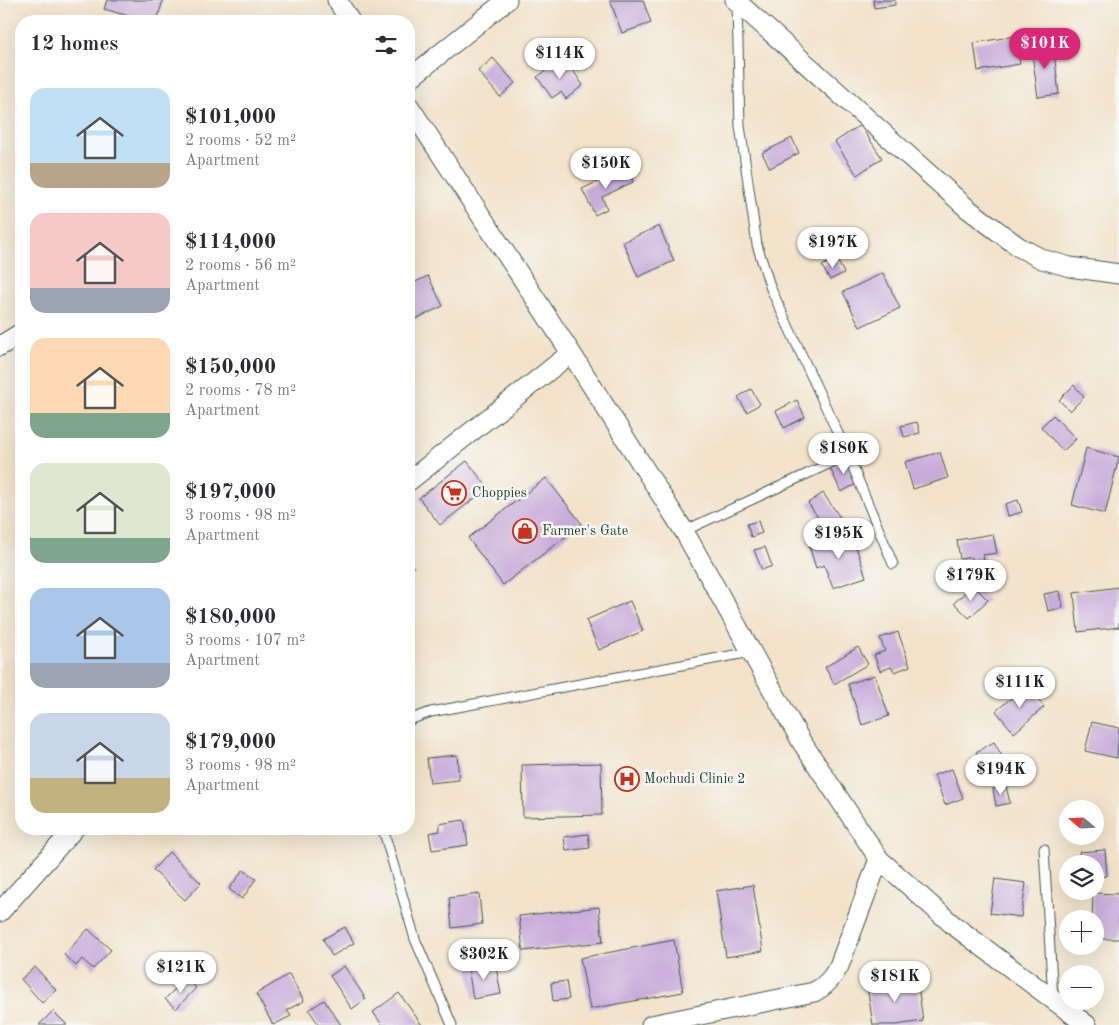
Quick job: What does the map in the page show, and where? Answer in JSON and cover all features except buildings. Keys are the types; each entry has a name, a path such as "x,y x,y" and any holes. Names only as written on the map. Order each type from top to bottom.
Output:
{"street":[{"path":"337,0 346,15"},
{"path":"415,74 507,0"},
{"path":"736,1 968,209 1019,247 1042,259 1070,267 1119,274"},
{"path":"415,115 571,353 684,532 801,741 879,859 952,924 1087,1025"},
{"path":"0,346 15,337"},
{"path":"415,476 571,353"},
{"path":"0,912 69,835"},
{"path":"651,1025 814,992 823,987 832,978 839,966 879,859"}],"lane":[{"path":"736,1 740,126 757,245 771,289 848,456 893,564"},
{"path":"684,532 848,456"},
{"path":"415,718 431,712 751,652"},
{"path":"385,835 415,939 452,1025"},
{"path":"1044,850 1053,1000"}],"place":[{"name":"Choppies","path":"454,493"},
{"name":"Farmer's Gate","path":"525,531"},
{"name":"Mochudi Clinic 2","path":"627,779"}]}
